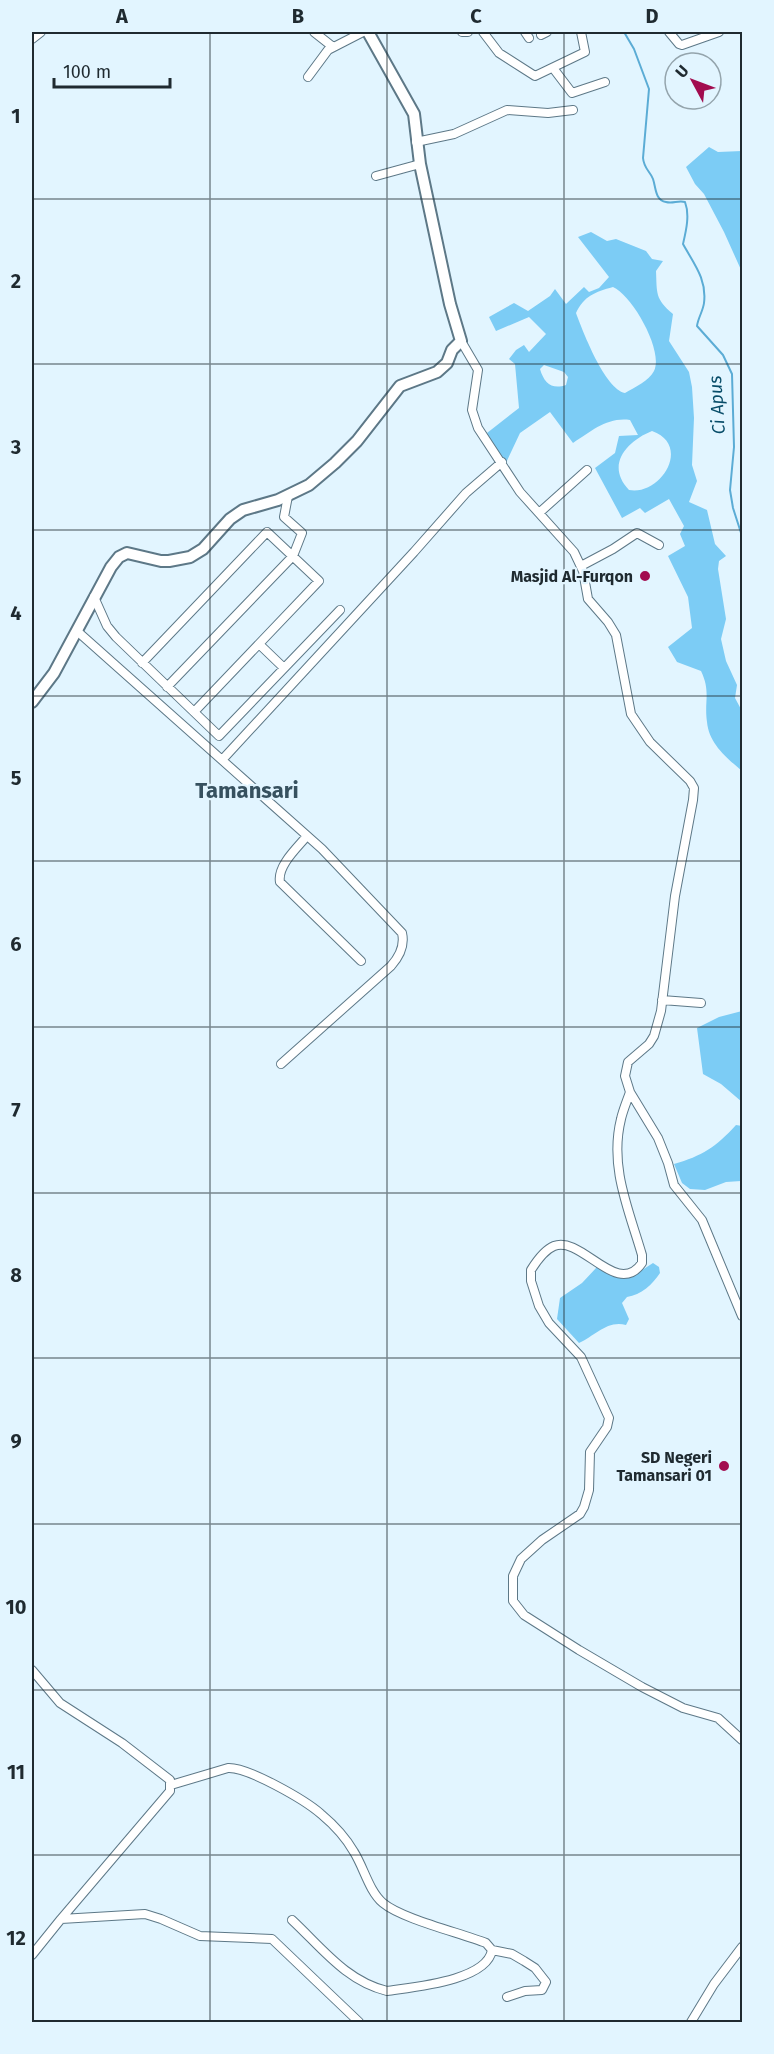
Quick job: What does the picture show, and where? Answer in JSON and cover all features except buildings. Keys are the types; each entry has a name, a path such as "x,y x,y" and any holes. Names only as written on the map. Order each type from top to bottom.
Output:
{"main road":[{"path":"32,702 54,673 115,561 124,554 130,553 169,561 190,557 203,549 235,514 288,496 309,485 335,463 372,424 400,386 432,375 443,367 460,341 420,164 412,109 368,32"}],"street":[{"path":"32,39 41,32"},
{"path":"314,32 333,47"},
{"path":"308,77 325,53 363,32"},
{"path":"462,32 468,32"},
{"path":"483,32 499,53 535,76 585,52 581,32"},
{"path":"669,32 682,45 719,32"},
{"path":"553,68 572,93 605,81"},
{"path":"416,142 454,134 507,110 548,113 573,110"},
{"path":"376,176 420,164"},
{"path":"460,341 478,370 472,410 478,428 514,483 571,546 581,566 588,599 616,635 631,714 650,742 686,776 694,788 675,896 662,1000 654,1036 650,1044 633,1057 626,1067 626,1076 630,1092 658,1138 674,1185 702,1220 742,1316"},
{"path":"222,760 466,493 502,462"},
{"path":"539,513 587,470"},
{"path":"167,687 292,556 302,533 285,517 288,496"},
{"path":"142,663 267,532 319,581 194,712"},
{"path":"581,566 637,533 659,545"},
{"path":"94,597 107,626 116,638 219,736 340,610"},
{"path":"76,631 322,849 397,925 402,933 404,940 398,959 281,1064"},
{"path":"259,644 284,668"},
{"path":"307,836 284,865 280,873 280,882 361,961"},
{"path":"662,1000 701,1003"},
{"path":"630,1092 620,1120 618,1170 626,1206 642,1255 642,1263 631,1272 616,1273 571,1247 555,1246 547,1251 531,1270 534,1295 539,1306 549,1323 580,1357 609,1418 607,1427 590,1452 589,1490 585,1507 580,1514 542,1540 521,1559 513,1576 513,1601 524,1615 579,1650 683,1708 718,1718 742,1740"},
{"path":"32,1670 60,1703 122,1743 170,1780 171,1785 170,1791 32,1955"},
{"path":"171,1785 235,1768 257,1775 320,1813 354,1851 376,1896 384,1904 401,1914 486,1943 492,1950 512,1954 535,1968 546,1982 542,1990 525,1991 507,1997"},
{"path":"61,1919 145,1914 161,1918 200,1936 272,1939 359,2022"},
{"path":"292,1920 333,1963 351,1976 376,1988 387,1990 456,1979 468,1974 489,1959 492,1950"},
{"path":"691,2022 714,1984 742,1947"}],"shaded area":[{"path":"709,147 718,152 742,151 742,272 704,194 695,184 686,167"},
{"path":"591,232 607,241 616,239 646,251 652,259 663,261 656,271 658,295 673,314 669,341 689,372 692,387 694,418 692,465 697,481 689,502 707,510 715,544 726,556 719,561 718,569 726,619 721,639 726,661 737,685 735,698 742,711 742,771 715,744 708,730 707,691 701,671 677,662 668,647 692,628 688,597 668,556 685,546 680,534 684,526 669,499 645,513 640,508 622,518 595,468 615,453 619,436 638,435 630,420 607,423 573,443 550,412 520,433 505,465 487,433 519,408 515,364 509,359 516,350 524,345 529,352 546,334 529,317 496,331 489,317 514,303 528,311 550,296 555,289 566,304 584,287 589,292 599,288 609,277 578,237","holes":["613,287 629,301 644,324 656,362 649,378 625,393 617,389 603,371 589,346 576,313 591,295","544,365 564,372 568,377 566,385 557,387 549,384 540,369","652,431 664,438 670,447 671,457 668,468 661,478 641,490 629,490 622,481 619,463 627,447"]},
{"path":"742,1011 742,1102 721,1084 703,1074 697,1028 719,1017"},
{"path":"736,1125 742,1126 742,1184 741,1181 726,1182 705,1190 690,1189 682,1183 674,1164 708,1150"},
{"path":"653,1263 659,1267 660,1273 657,1277 646,1288 627,1297 622,1303 629,1319 626,1325 607,1327 579,1343 557,1319 560,1298 582,1283 597,1267 602,1265 636,1274"}],"waterway":[{"name":"Ci Apus","path":"624,32 634,49 649,89 644,162 653,179 656,193 662,201 685,202 687,218 683,244 704,286 703,306 697,326 723,355 732,374 734,447 730,490 742,536"}],"place":[{"name":"Masjid Al-Furqon","path":"645,576"},
{"name":"SD Negeri Tamansari 01","path":"724,1466"}],"district":[{"name":"Tamansari","path":"247,790"}]}
